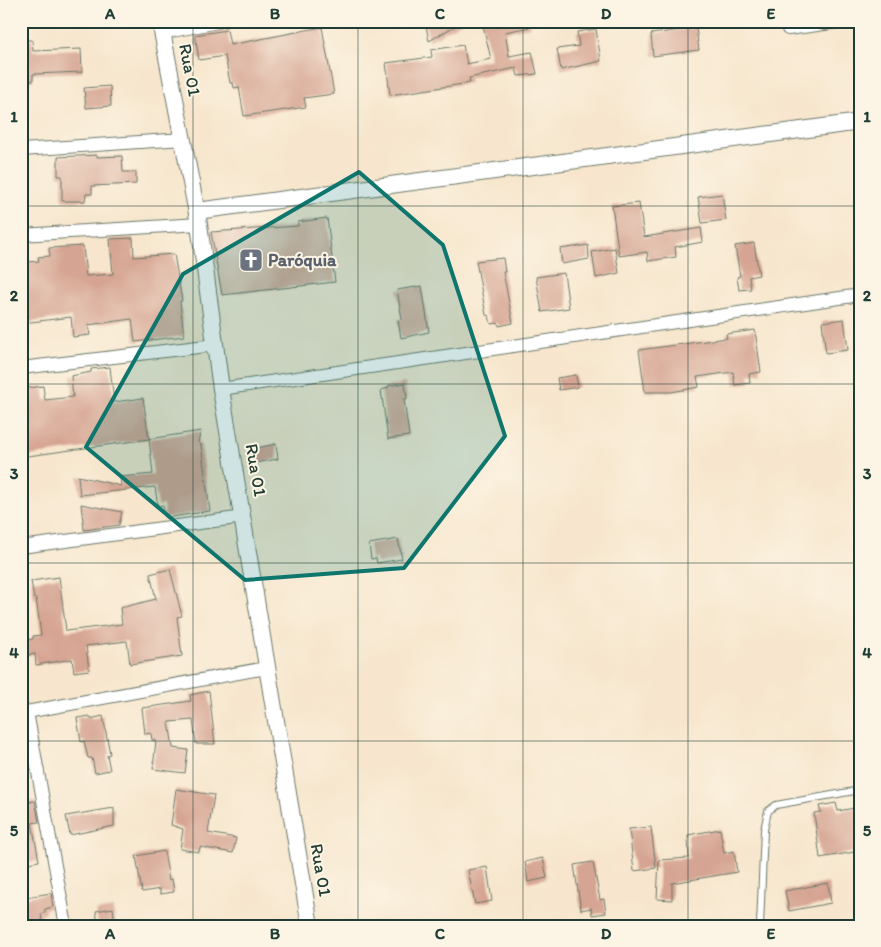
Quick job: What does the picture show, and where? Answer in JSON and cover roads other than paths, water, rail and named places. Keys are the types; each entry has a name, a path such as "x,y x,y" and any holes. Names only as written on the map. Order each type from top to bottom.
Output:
{"street":[{"path":"161,27 223,21"},
{"path":"788,29 846,21"},
{"name":"Rua 01","path":"161,27 198,218 221,389 244,517 266,668 310,926"},
{"path":"21,235 198,218 860,122"},
{"path":"21,150 184,139"},
{"path":"221,389 860,296"},
{"path":"21,368 215,345"},
{"path":"21,547 244,517"},
{"path":"66,926 24,712 266,668"}],"lane":[{"path":"760,926 764,830 768,811 776,805 860,790"}],"place":[{"name":"Paróquia","path":"251,260"}]}
